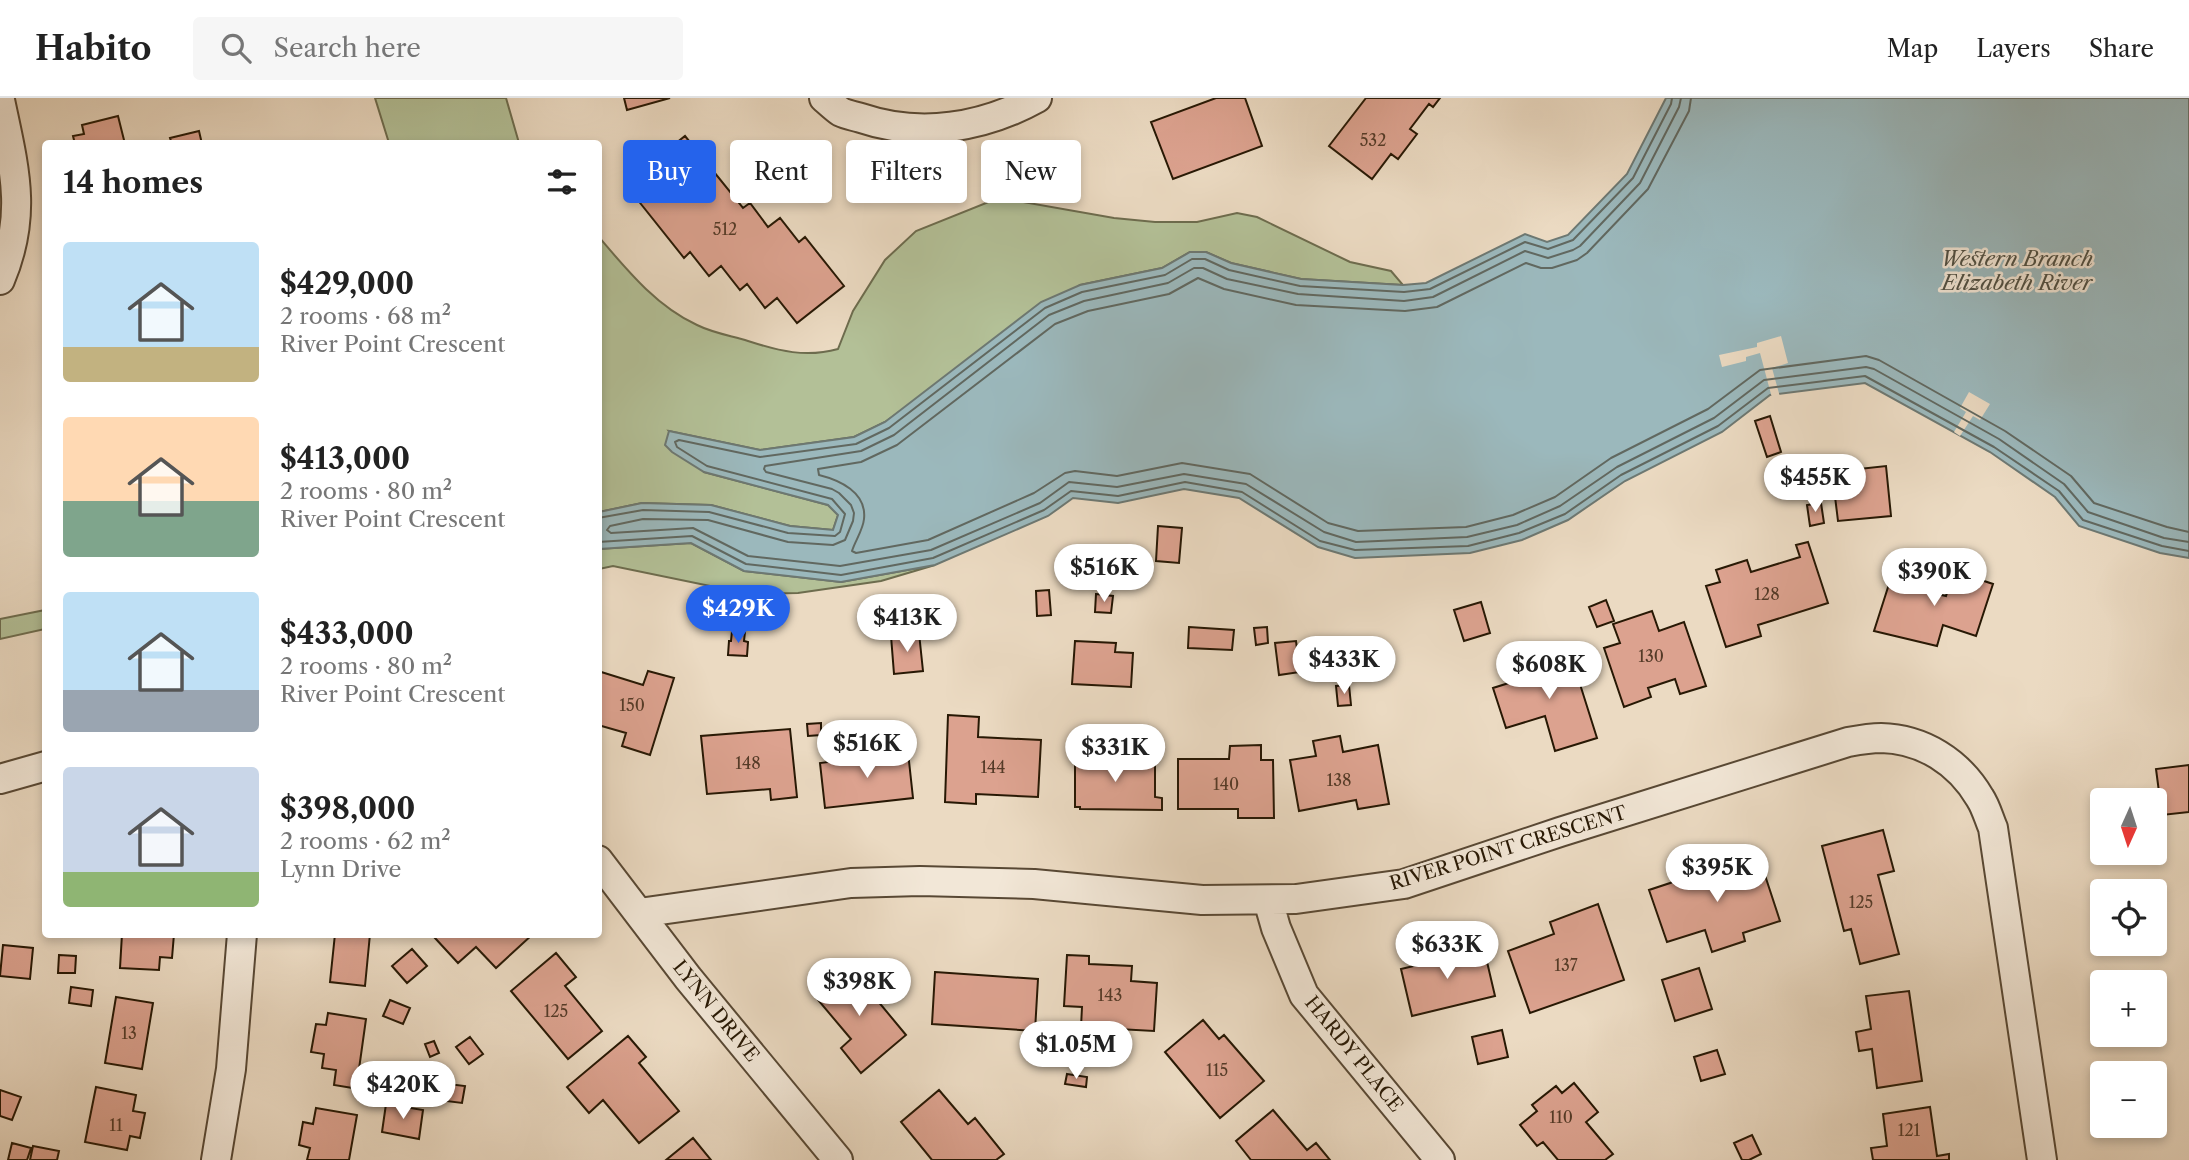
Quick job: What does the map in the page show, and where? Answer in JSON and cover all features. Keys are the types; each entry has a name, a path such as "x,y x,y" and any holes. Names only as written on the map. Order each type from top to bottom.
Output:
{"street":[{"path":"824,98 840,111 880,125 922,130 964,126 1004,114 1037,98"},
{"path":"0,100 17,178 17,218 10,258 0,280"},
{"name":"RIVER POINT CRESCENT","path":"639,913 851,883 920,881 1034,884 1202,900 1296,899 1404,884 1848,742 1880,738 1912,742 1941,755 1961,772 1980,798 1993,828 2042,1160"},
{"path":"0,779 42,766"},
{"name":"LYNN DRIVE","path":"602,865 688,978 838,1160"},
{"name":"HARDY PLACE","path":"1268,900 1276,928 1304,995 1440,1160"},
{"path":"216,1160 231,1069 242,938"}],"green space":[{"path":"375,98 506,98 518,140 388,140"},
{"path":"986,203 1029,203 1114,218 1155,222 1197,222 1237,213 1257,217 1350,262 1391,271 1403,285 1301,279 1231,263 1206,252 1190,252 1162,268 1080,285 885,422 854,437 760,450 669,431 704,472 828,505 838,515 833,530 790,526 711,505 642,503 602,511 602,241 655,297 697,325 771,348 815,353 838,349 853,311 885,260 916,231"},
{"path":"691,543 744,571 841,582 935,565 881,581 798,593 749,594 613,566 602,568 602,549"},
{"path":"42,611 42,630 0,639 0,619"}],"water":[{"name":"Western Branch Elizabeth River","path":"1666,98 2189,98 2189,558 2160,553 2079,526 2055,497 1990,452 1865,383 1770,395 1722,432 1625,481 1568,520 1522,540 1470,553 1355,558 1318,547 1239,498 1184,489 1118,503 1073,498 1048,516 935,565 841,582 744,571 691,543 602,549 602,511 642,503 711,505 790,526 833,530 838,515 828,505 704,472 665,445 669,431 760,450 854,437 885,422 1041,302 1080,285 1162,268 1190,252 1206,252 1231,263 1301,279 1403,285 1426,283 1525,234 1547,242 1568,235 1627,174"}],"pier":[{"path":"1781,336 1788,363 1772,368 1780,397 1772,398 1760,353 1746,357 1746,361 1722,367 1719,355 1757,347 1757,343"},
{"path":"1969,392 1990,404 1980,420 1973,416 1960,436 1954,432 1966,412 1960,408"}],"building":[{"path":"624,98 670,98 627,110"},
{"path":"1216,98 1245,98 1262,146 1173,179 1151,122"},
{"path":"1366,98 1440,98 1433,107 1429,104 1410,129 1417,134 1398,159 1391,154 1372,179 1329,146"},
{"path":"118,116 124,140 74,140 73,136 84,134 82,125"},
{"path":"199,131 201,140 171,140 170,138"},
{"path":"716,174 730,192 730,203 739,203 743,208 750,203 768,227 780,218 799,242 805,237 844,286 797,323 777,298 765,308 747,284 740,290 721,266 709,276 690,252 684,258 640,203 716,203"},
{"path":"1770,416 1781,452 1767,457 1755,421"},
{"path":"1886,466 1891,516 1838,521 1832,472"},
{"path":"1821,503 1824,523 1810,526 1807,505"},
{"path":"1158,526 1182,528 1179,563 1156,561"},
{"path":"1808,542 1828,603 1758,625 1761,636 1726,647 1706,586 1720,582 1716,570 1747,560 1751,572 1800,557 1796,545"},
{"path":"1925,570 1943,576 1937,594 1946,596 1954,571 1993,584 1976,636 1943,625 1937,646 1874,631 1890,581 1919,590"},
{"path":"1049,590 1051,615 1037,616 1036,591"},
{"path":"1096,594 1113,596 1111,613 1095,612"},
{"path":"1606,600 1614,621 1597,627 1589,607"},
{"path":"1481,602 1490,633 1464,641 1454,610"},
{"path":"1652,611 1659,631 1684,622 1706,686 1680,694 1675,679 1648,688 1651,697 1624,707 1604,648 1620,643 1613,624"},
{"path":"1189,627 1234,630 1232,650 1188,648"},
{"path":"1267,627 1268,643 1256,645 1254,628"},
{"path":"732,631 745,632 744,641 748,642 747,656 728,655"},
{"path":"919,633 923,671 894,674 891,636"},
{"path":"1075,641 1116,643 1115,652 1133,653 1131,687 1072,684"},
{"path":"1296,641 1300,672 1279,675 1275,643"},
{"path":"1561,650 1566,665 1573,662 1597,738 1555,751 1545,716 1506,728 1493,688 1531,676 1527,662"},
{"path":"648,671 674,678 650,755 622,746 626,733 602,726 602,672 643,685"},
{"path":"1349,685 1351,705 1338,706 1336,686"},
{"path":"948,715 979,717 978,737 1041,740 1038,797 976,794 976,804 945,802"},
{"path":"821,723 821,735 808,736 807,724"},
{"path":"790,729 797,797 771,800 770,789 707,794 701,736"},
{"path":"1340,736 1343,752 1378,745 1389,804 1358,809 1356,800 1299,811 1290,760 1316,756 1313,741"},
{"path":"1261,745 1261,760 1273,760 1274,818 1238,818 1238,809 1178,809 1178,759 1229,759 1230,746"},
{"path":"908,752 913,798 825,808 820,763"},
{"path":"1075,754 1119,755 1118,762 1155,762 1155,797 1162,798 1162,810 1075,807"},
{"path":"2189,765 2189,812 2167,814 2167,788 2158,788 2156,769"},
{"path":"1883,830 1894,871 1878,875 1899,954 1860,964 1851,929 1844,931 1822,846"},
{"path":"1758,854 1780,921 1743,933 1745,941 1712,952 1705,930 1667,942 1649,890"},
{"path":"1598,904 1624,980 1530,1013 1508,951 1554,934 1550,922"},
{"path":"122,938 174,938 172,958 160,957 159,970 120,968"},
{"path":"335,938 370,938 365,986 330,982"},
{"path":"435,938 529,938 496,968 476,947 458,963"},
{"path":"3,945 33,948 30,979 0,976"},
{"path":"1457,947 1459,955 1484,949 1495,996 1412,1016 1401,969 1422,964 1420,956"},
{"path":"412,949 427,966 407,983 392,966"},
{"path":"556,953 576,977 565,986 602,1031 568,1059 511,991"},
{"path":"59,955 76,956 75,973 58,973"},
{"path":"1067,955 1089,956 1089,964 1132,966 1131,981 1157,983 1154,1031 1081,1027 1082,1007 1064,1006"},
{"path":"848,965 906,1035 861,1073 841,1048 851,1039 813,994"},
{"path":"1699,968 1712,1009 1675,1021 1662,980"},
{"path":"935,972 1038,979 1035,1031 932,1024"},
{"path":"71,987 93,990 91,1006 69,1003"},
{"path":"1909,991 1922,1081 1877,1088 1872,1049 1859,1051 1856,1032 1871,1029 1866,996"},
{"path":"116,997 153,1003 142,1069 105,1063"},
{"path":"390,1000 410,1008 403,1024 383,1016"},
{"path":"328,1013 366,1019 359,1069 368,1071 365,1090 334,1085 336,1070 322,1068 324,1054 311,1052 316,1024 326,1025"},
{"path":"1203,1020 1219,1039 1224,1035 1264,1081 1220,1118 1165,1052"},
{"path":"1502,1030 1508,1057 1478,1064 1472,1037"},
{"path":"628,1036 646,1057 639,1063 679,1111 639,1143 603,1100 589,1113 567,1087"},
{"path":"470,1037 483,1054 469,1064 456,1047"},
{"path":"434,1041 439,1053 430,1057 425,1044"},
{"path":"1717,1050 1725,1074 1701,1081 1694,1057"},
{"path":"1067,1074 1087,1077 1086,1087 1065,1084"},
{"path":"1574,1083 1598,1112 1586,1122 1613,1154 1605,1160 1558,1160 1543,1142 1537,1146 1520,1125 1537,1111 1532,1105 1556,1086 1562,1093"},
{"path":"448,1084 465,1086 462,1103 446,1101"},
{"path":"96,1087 136,1095 133,1111 145,1113 140,1138 130,1136 127,1150 85,1142"},
{"path":"0,1090 21,1097 12,1120 0,1116"},
{"path":"939,1090 968,1124 975,1118 1004,1154 996,1160 932,1160 901,1122"},
{"path":"386,1104 423,1110 419,1139 382,1132"},
{"path":"1930,1107 1937,1156 1949,1154 1949,1160 1873,1160 1871,1148 1887,1146 1883,1114"},
{"path":"316,1108 357,1115 349,1160 307,1160 310,1148 299,1145 303,1122 313,1124"},
{"path":"1273,1110 1307,1150 1316,1143 1330,1160 1251,1160 1236,1141"},
{"path":"1752,1135 1761,1154 1749,1160 1742,1160 1734,1143"},
{"path":"693,1138 711,1160 666,1160"},
{"path":"12,1143 31,1148 27,1160 8,1160"},
{"path":"33,1146 59,1151 57,1160 30,1160"}]}
